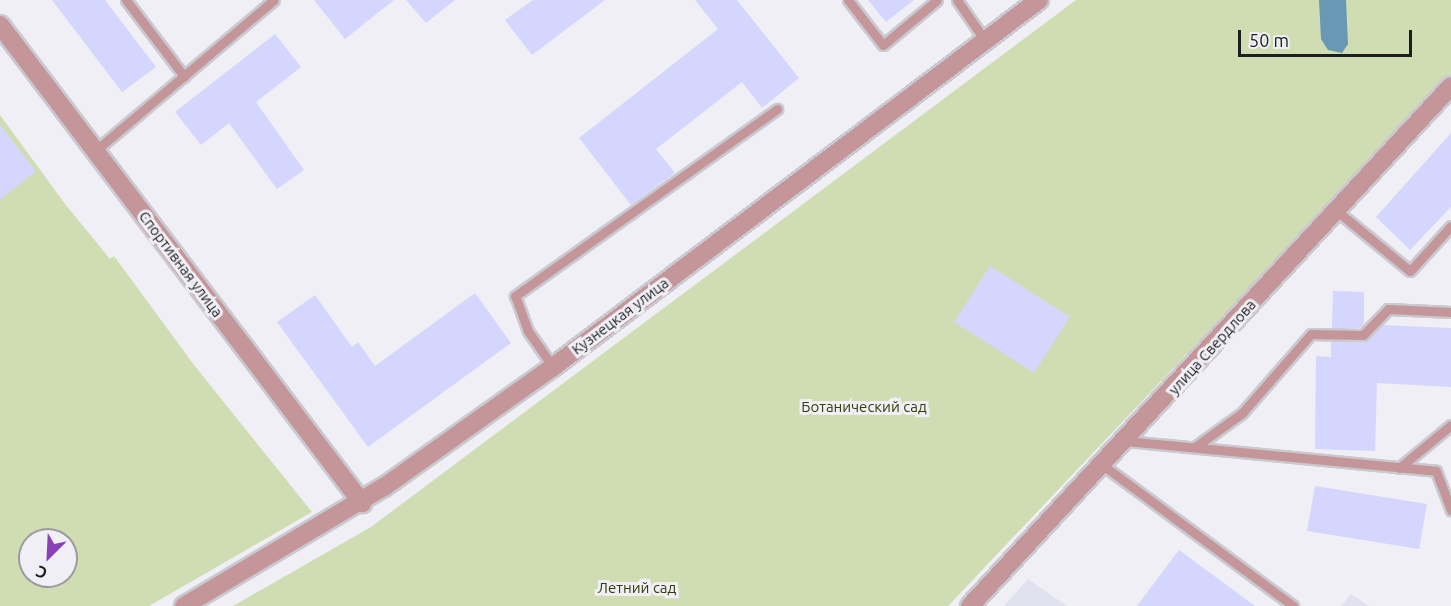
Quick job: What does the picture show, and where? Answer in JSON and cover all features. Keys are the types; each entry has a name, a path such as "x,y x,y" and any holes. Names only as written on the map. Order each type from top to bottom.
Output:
{"street":[{"name":"Кузнецкая улица","path":"184,606 362,502 553,367 984,39 1039,0"},
{"name":"Спортивная улица","path":"0,25 362,502"},
{"name":"улица Свердлова","path":"970,606 1104,466 1451,86"}],"lane":[{"path":"126,0 184,76"},
{"path":"95,151 274,0"},
{"path":"848,0 883,45 937,0"},
{"path":"957,0 984,39"},
{"path":"553,367 528,331 515,296 777,109"},
{"path":"1337,211 1410,271 1451,226"},
{"path":"1195,447 1242,413 1311,334 1364,335 1388,309 1451,312"},
{"path":"1399,468 1451,425"},
{"path":"1126,441 1436,471 1451,510"},
{"path":"1104,466 1293,606"}],"shaded area":[{"path":"1028,579 1067,606 1004,606"},
{"path":"1351,594 1369,606 1341,606"}],"green space":[{"name":"Ботанический сад","path":"1076,0 1451,0 1451,75 948,606 233,606 371,527"},
{"path":"0,115 65,204 110,259 114,256 194,365 312,512 149,606 0,606"}],"water":[{"path":"1319,0 1346,0 1348,44 1342,53 1328,50 1321,39"}],"building":[{"path":"52,0 105,0 156,67 122,92"},
{"path":"314,0 394,0 345,39"},
{"path":"406,0 455,0 426,23"},
{"path":"533,0 605,0 532,55 505,20"},
{"path":"695,0 737,0 799,78 762,108 742,82 656,149 675,173 631,205 579,138 718,29"},
{"path":"868,0 914,0 886,22"},
{"path":"275,34 301,67 256,102 304,170 277,189 229,123 201,145 175,112"},
{"path":"0,125 36,171 0,200"},
{"path":"1451,133 1451,207 1410,250 1376,217"},
{"path":"990,266 1070,317 1034,373 954,322"},
{"path":"1333,291 1364,292 1364,324 1360,328 1332,328"},
{"path":"475,293 511,343 368,447 277,322 315,295 352,347 358,342 375,366"},
{"path":"1382,325 1451,328 1451,387 1377,383 1375,451 1315,449 1316,356 1331,357 1331,341 1366,341"},
{"path":"1315,486 1427,504 1419,549 1307,531"},
{"path":"1179,550 1255,606 1137,606"}],"park label":[{"name":"Летний сад","path":"637,588"}]}
